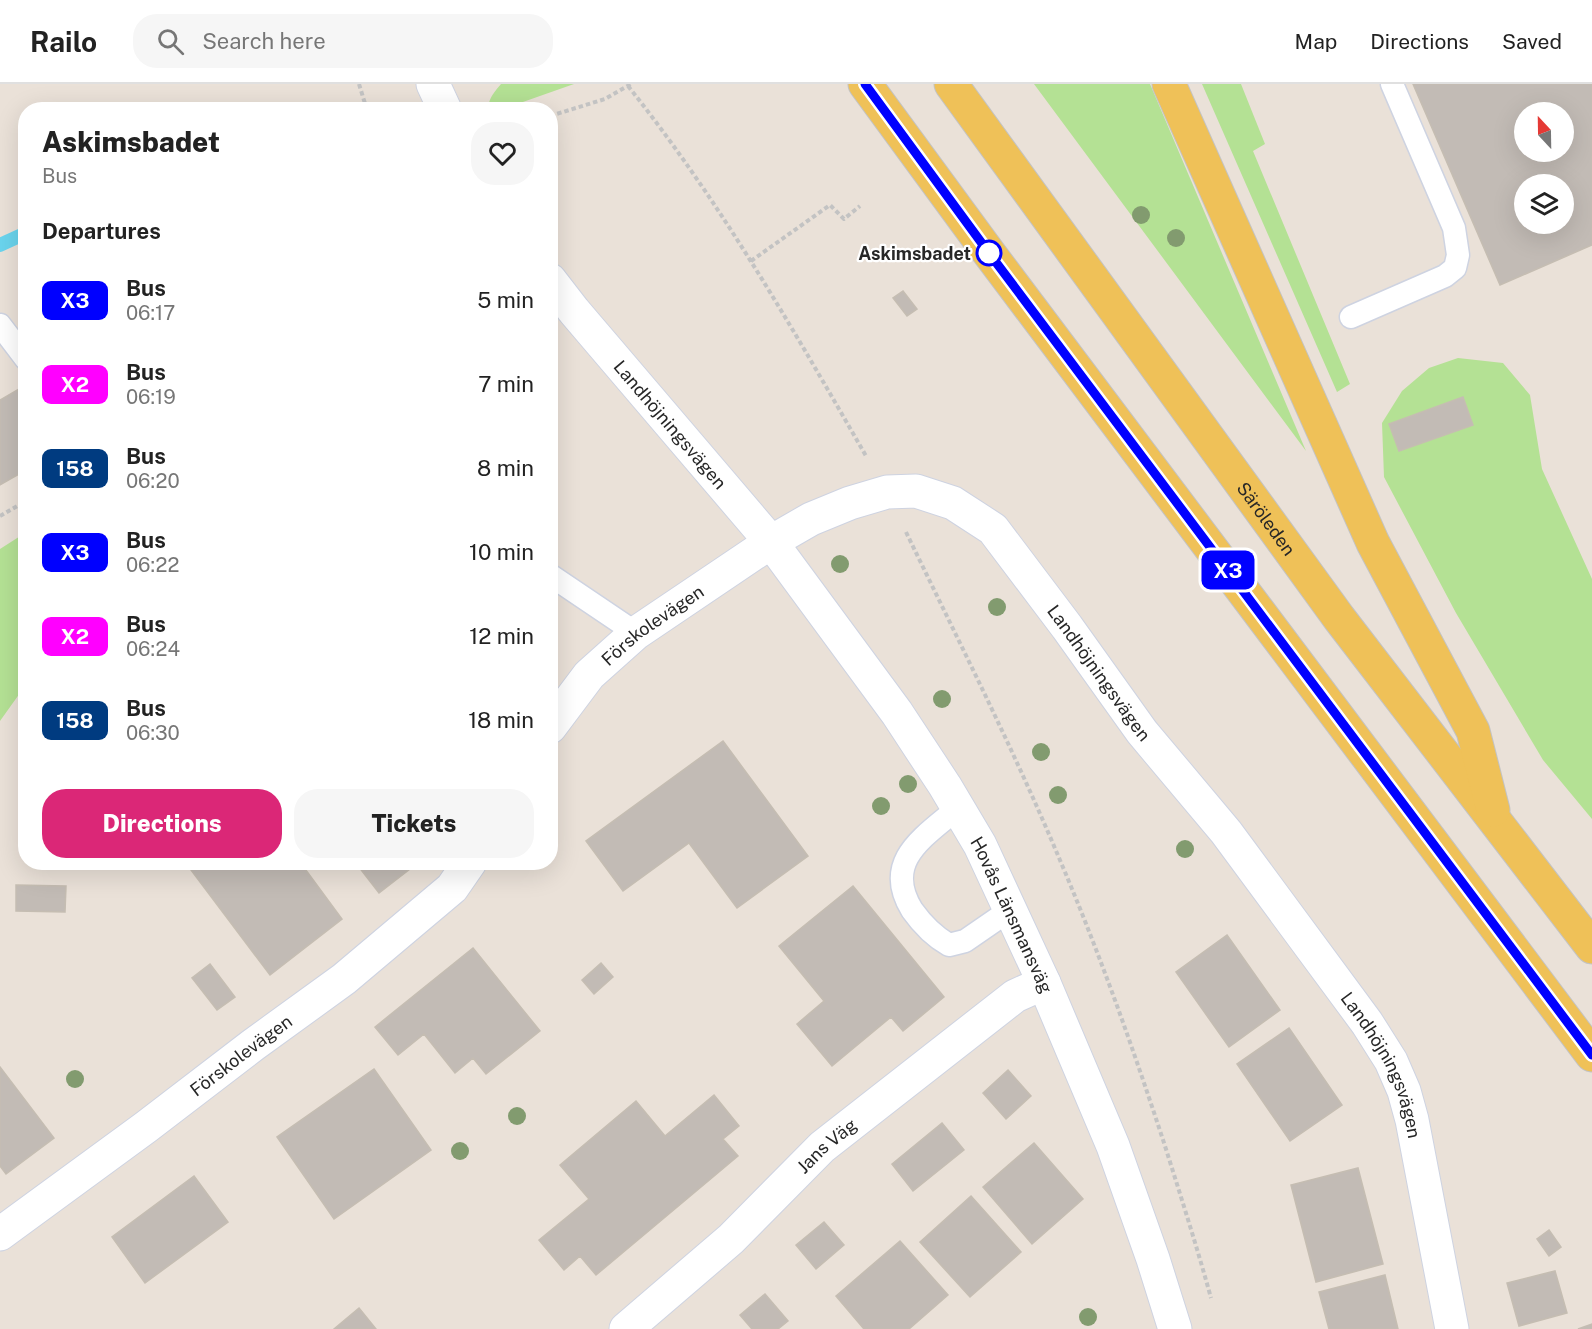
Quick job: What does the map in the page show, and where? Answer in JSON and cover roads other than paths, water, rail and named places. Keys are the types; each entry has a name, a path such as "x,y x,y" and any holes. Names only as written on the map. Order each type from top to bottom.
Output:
{"main road":[{"path":"865,84 996,262 1592,1055"},
{"name":"Säröleden","path":"951,84 1339,618 1592,947"},
{"path":"1169,84 1373,543 1473,731 1496,824"}],"street":[{"path":"433,84 441,102"},
{"name":"Landhöjningsvägen","path":"558,290 771,542 811,519 850,503 887,492 916,491 953,503 993,529 1142,732 1226,831 1367,1023 1391,1061 1413,1119 1452,1329"},
{"name":"Förskolevägen","path":"558,711 589,675 636,633 771,542"},
{"name":"Hovås Länsmansväg","path":"771,542 897,713 980,845 1044,983 1113,1146 1175,1329"},
{"name":"Förskolevägen","path":"0,1234 344,979 452,888 464,870"},
{"name":"Jans Väg","path":"626,1329 731,1239 822,1148 1015,996 1044,983"}],"lane":[{"path":"1351,317 1445,276 1455,268 1458,255 1454,228 1392,84"},
{"path":"0,325 18,349"},
{"path":"558,580 636,633"},
{"path":"958,808 926,836 912,851 902,868 901,884 907,901 917,917 938,938 950,945 965,941 1010,910"}],"waterway":[{"path":"0,245 18,237"}],"place":[{"name":"Askimsbadet","path":"989,253"}]}
